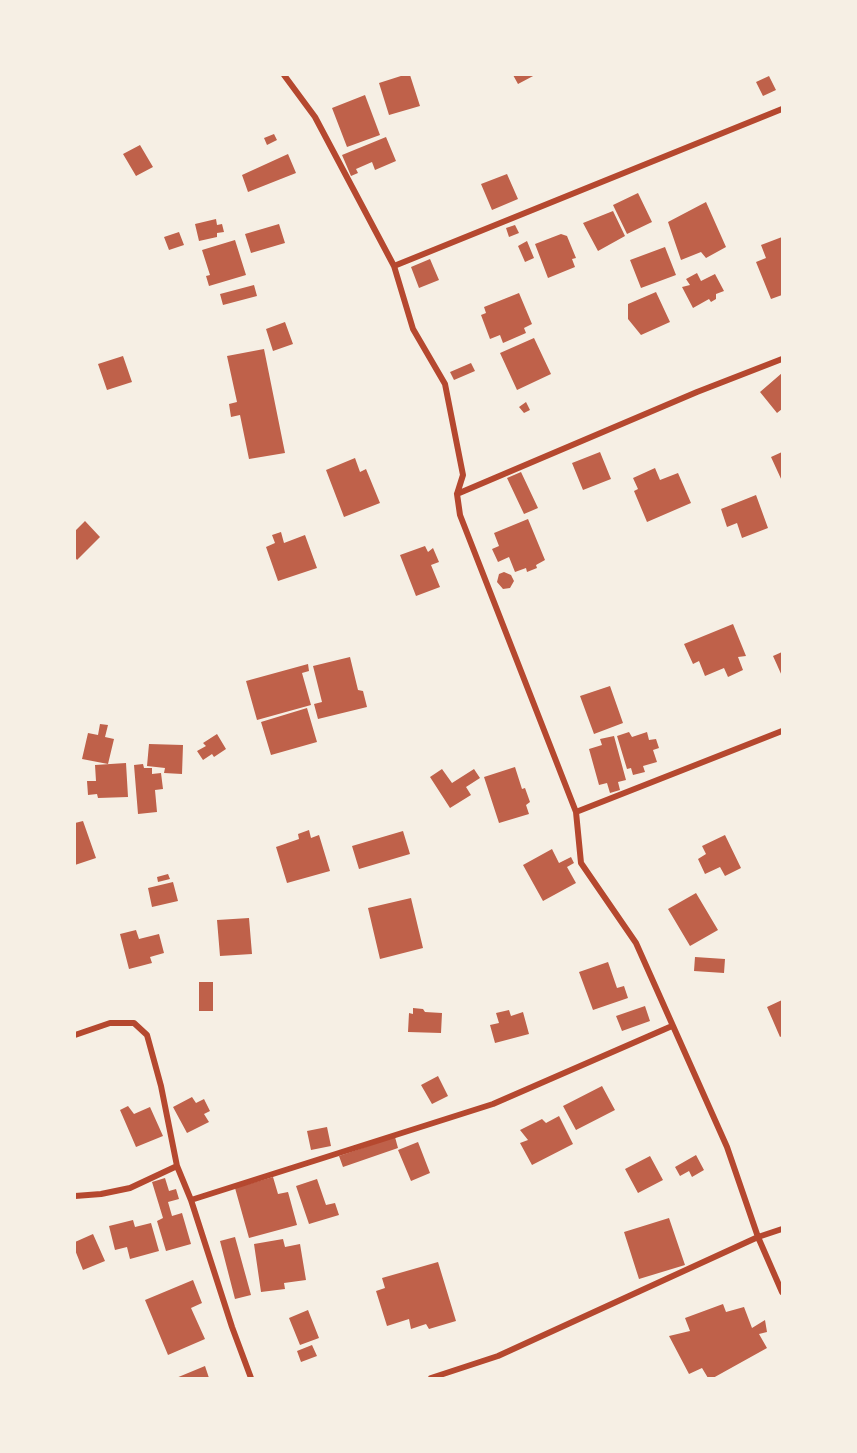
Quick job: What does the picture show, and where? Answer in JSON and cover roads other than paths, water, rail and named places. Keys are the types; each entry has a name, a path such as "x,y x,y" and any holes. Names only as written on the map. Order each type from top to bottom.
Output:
{"street":[{"path":"284,75 315,117 394,266 413,329 445,384 463,475 457,494 460,515 576,812 580,863 636,943 727,1147 758,1237 782,1292"},
{"path":"394,266 782,109"},
{"path":"457,494 697,392 782,359"},
{"path":"576,812 782,731"},
{"path":"75,1035 110,1023 134,1023 147,1035 161,1086 177,1166 192,1200 232,1327 251,1378"},
{"path":"192,1200 493,1104 672,1026"},
{"path":"75,1196 130,1188 177,1166"},
{"path":"431,1378 498,1356 758,1237 782,1229"}]}
